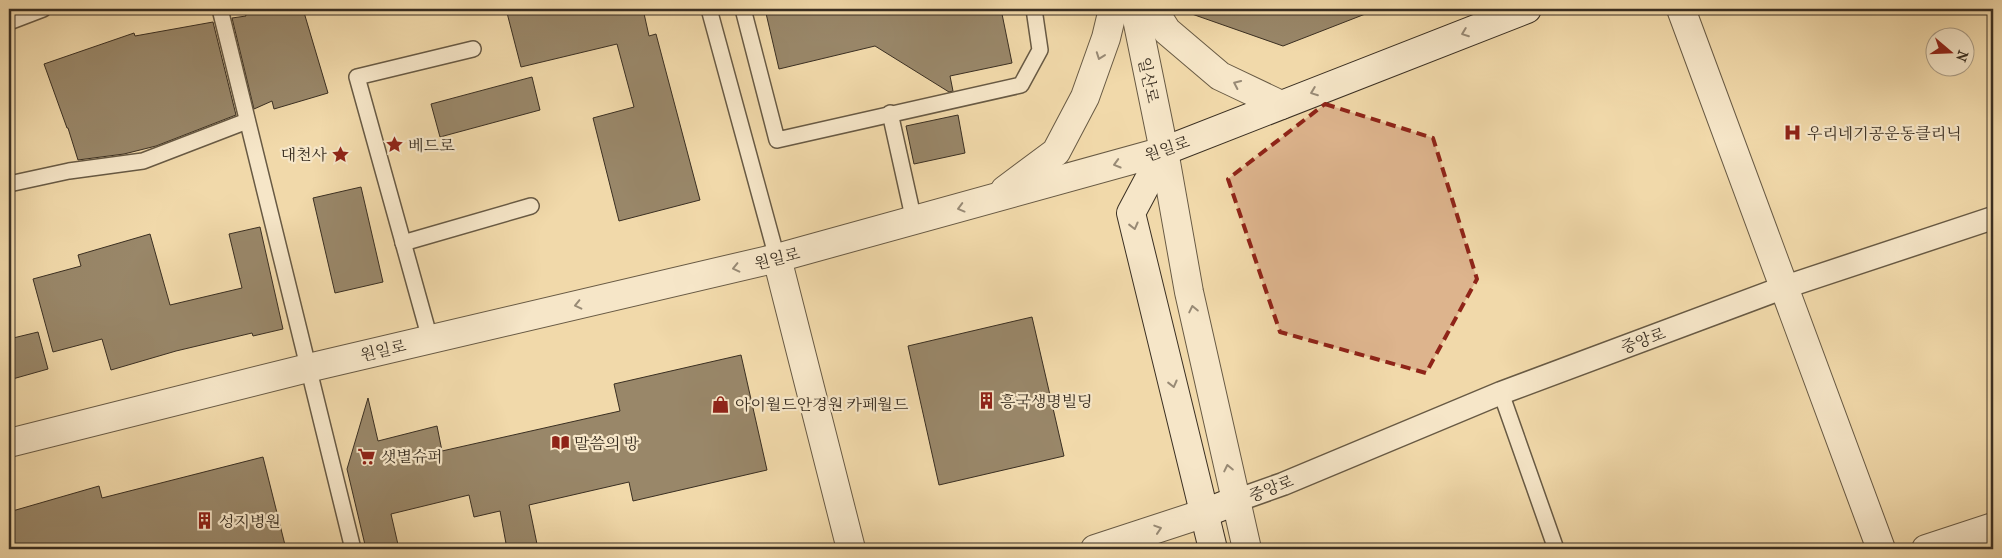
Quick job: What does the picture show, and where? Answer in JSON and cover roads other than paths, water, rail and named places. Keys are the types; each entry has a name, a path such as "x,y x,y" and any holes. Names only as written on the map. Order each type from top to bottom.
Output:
{"street":[{"path":"990,200 1056,152 1085,98 1106,38 1113,9"},
{"name":"일산로","path":"1134,9 1164,151 1189,292 1247,549"},
{"path":"1153,9 1167,31 1220,76 1282,105"},
{"name":"원일로","path":"9,443 308,368 777,258 1164,151 1527,9"},
{"path":"1681,9 1881,549"},
{"path":"1164,151 1131,213 1213,549"},
{"name":"중앙로","path":"1235,501 1283,484 1501,393 1785,287 1993,218"},
{"path":"777,258 851,549"},
{"path":"1095,549 1205,513 1235,501"},
{"path":"1926,549 1993,527"}],"lane":[{"path":"9,22 43,9"},
{"path":"220,9 353,549"},
{"path":"709,9 777,258"},
{"path":"743,9 777,140 1021,84 1040,50 1034,9"},
{"path":"430,339 357,77 473,49"},
{"path":"890,113 914,221"},
{"path":"9,184 69,171 143,161 247,121"},
{"path":"403,242 531,206"},
{"path":"1501,393 1556,549"}],"place":[{"name":"우리네기공운동클리닉","path":"1793,133"},
{"name":"베드로","path":"394,145"},
{"name":"대천사","path":"341,154"},
{"name":"흥국생명빌딩","path":"986,401"},
{"name":"아이월드안경원 카페월드","path":"721,404"},
{"name":"말씀의 방","path":"560,443"},
{"name":"샛별슈퍼","path":"367,456"},
{"name":"성지병원","path":"205,521"}]}
